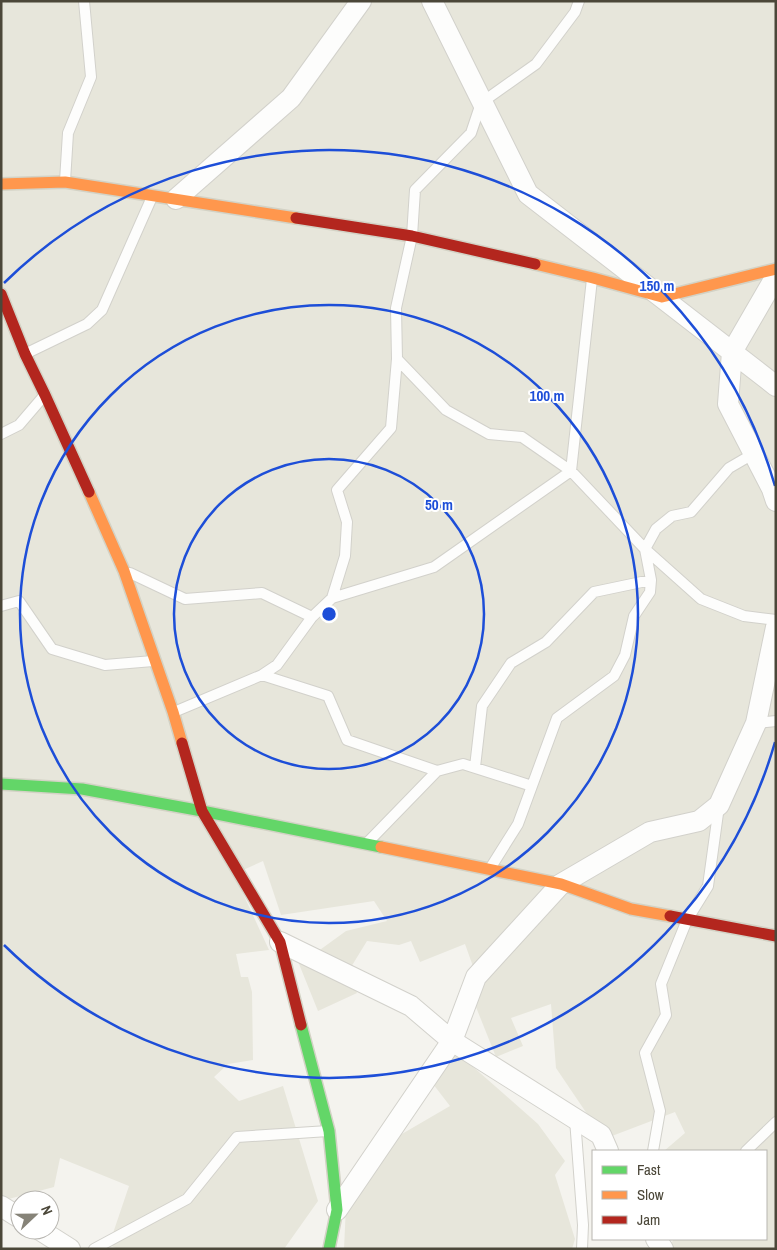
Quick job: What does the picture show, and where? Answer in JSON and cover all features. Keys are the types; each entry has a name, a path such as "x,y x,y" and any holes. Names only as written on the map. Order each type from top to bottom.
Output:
{"street":[{"path":"176,199 291,98 361,1"},
{"path":"432,1 481,103 528,194 776,386"},
{"path":"1,184 64,182 412,236 592,278 662,297 776,269"},
{"path":"776,276 732,352 728,404 772,489 776,501"},
{"path":"1,294 24,354 45,395 124,570 173,712 202,811 280,942 329,1131 337,1210 329,1249"},
{"path":"337,1210 452,1041 476,977 561,884 650,832 699,821 719,805 756,723 776,627"},
{"path":"1,784 82,789 202,811 561,884 632,910 776,936"},
{"path":"280,942 411,1006 452,1041 601,1135 608,1150"},
{"path":"56,1240 70,1249"}],"lane":[{"path":"64,182 68,133 91,77 84,1"},
{"path":"332,598 346,556 347,522 337,490 391,428 398,358 396,308 412,236 414,190 472,133 481,103 536,64 575,12 579,1"},
{"path":"24,354 87,324 102,310 153,196"},
{"path":"173,712 262,675 277,665 312,616 332,598 434,567 572,471 592,278"},
{"path":"398,358 446,410 489,434 522,437 572,471 645,549 701,599 744,616 776,620"},
{"path":"1,434 19,425 45,395"},
{"path":"489,870 518,824 557,718 614,676 625,655 634,616 650,592 651,580 645,549 656,529 672,516 691,512 729,468 753,454"},
{"path":"124,570 185,599 262,594 312,616"},
{"path":"474,767 482,706 511,663 546,642 594,592 651,580"},
{"path":"1,606 18,601 52,649 105,664 156,661"},
{"path":"262,675 328,696 347,740 437,771"},
{"path":"756,723 776,721"},
{"path":"366,845 437,771 463,764 532,786"},
{"path":"653,1150 660,1111 645,1053 666,1015 661,984 686,920 708,886 719,805"},
{"path":"575,1119 583,1224 582,1249"},
{"path":"747,1150 776,1122"},
{"path":"94,1249 187,1199 237,1137 329,1131"}],"shaded area":[{"path":"1,1 776,1 776,1249 667,1249 673,1240 767,1240 767,1150 665,1150 685,1133 675,1112 604,1139 556,1068 551,1004 511,1018 523,1046 496,1057 474,1002 480,986 465,944 420,962 411,941 399,945 367,941 348,972 357,993 318,1011 297,959 317,952 346,931 387,921 374,901 281,915 263,861 234,874 269,950 236,954 241,977 248,977 252,992 253,1060 228,1064 214,1077 239,1101 283,1086 318,1201 284,1249 118,1249 109,1245 129,1186 60,1158 54,1187 43,1190 10,1190 10,1199 1,1201"},
{"path":"455,1051 538,1124 565,1161 555,1175 575,1239 572,1249 344,1249 346,1206 395,1138 450,1106 433,1084"}],"traffic: fast":[{"path":"1,784 82,789 381,847"},
{"path":"301,1025 329,1131 337,1210 329,1249"}],"traffic: slow":[{"path":"1,184 65,182 296,218"},
{"path":"535,264 662,297 776,269"},
{"path":"89,492 124,571 182,743"},
{"path":"381,847 561,884 631,909 670,916"}],"traffic: jam":[{"path":"296,218 412,236 535,264"},
{"path":"1,294 25,354 89,492"},
{"path":"182,743 202,811 280,942 301,1025"},
{"path":"670,916 776,936"}]}
